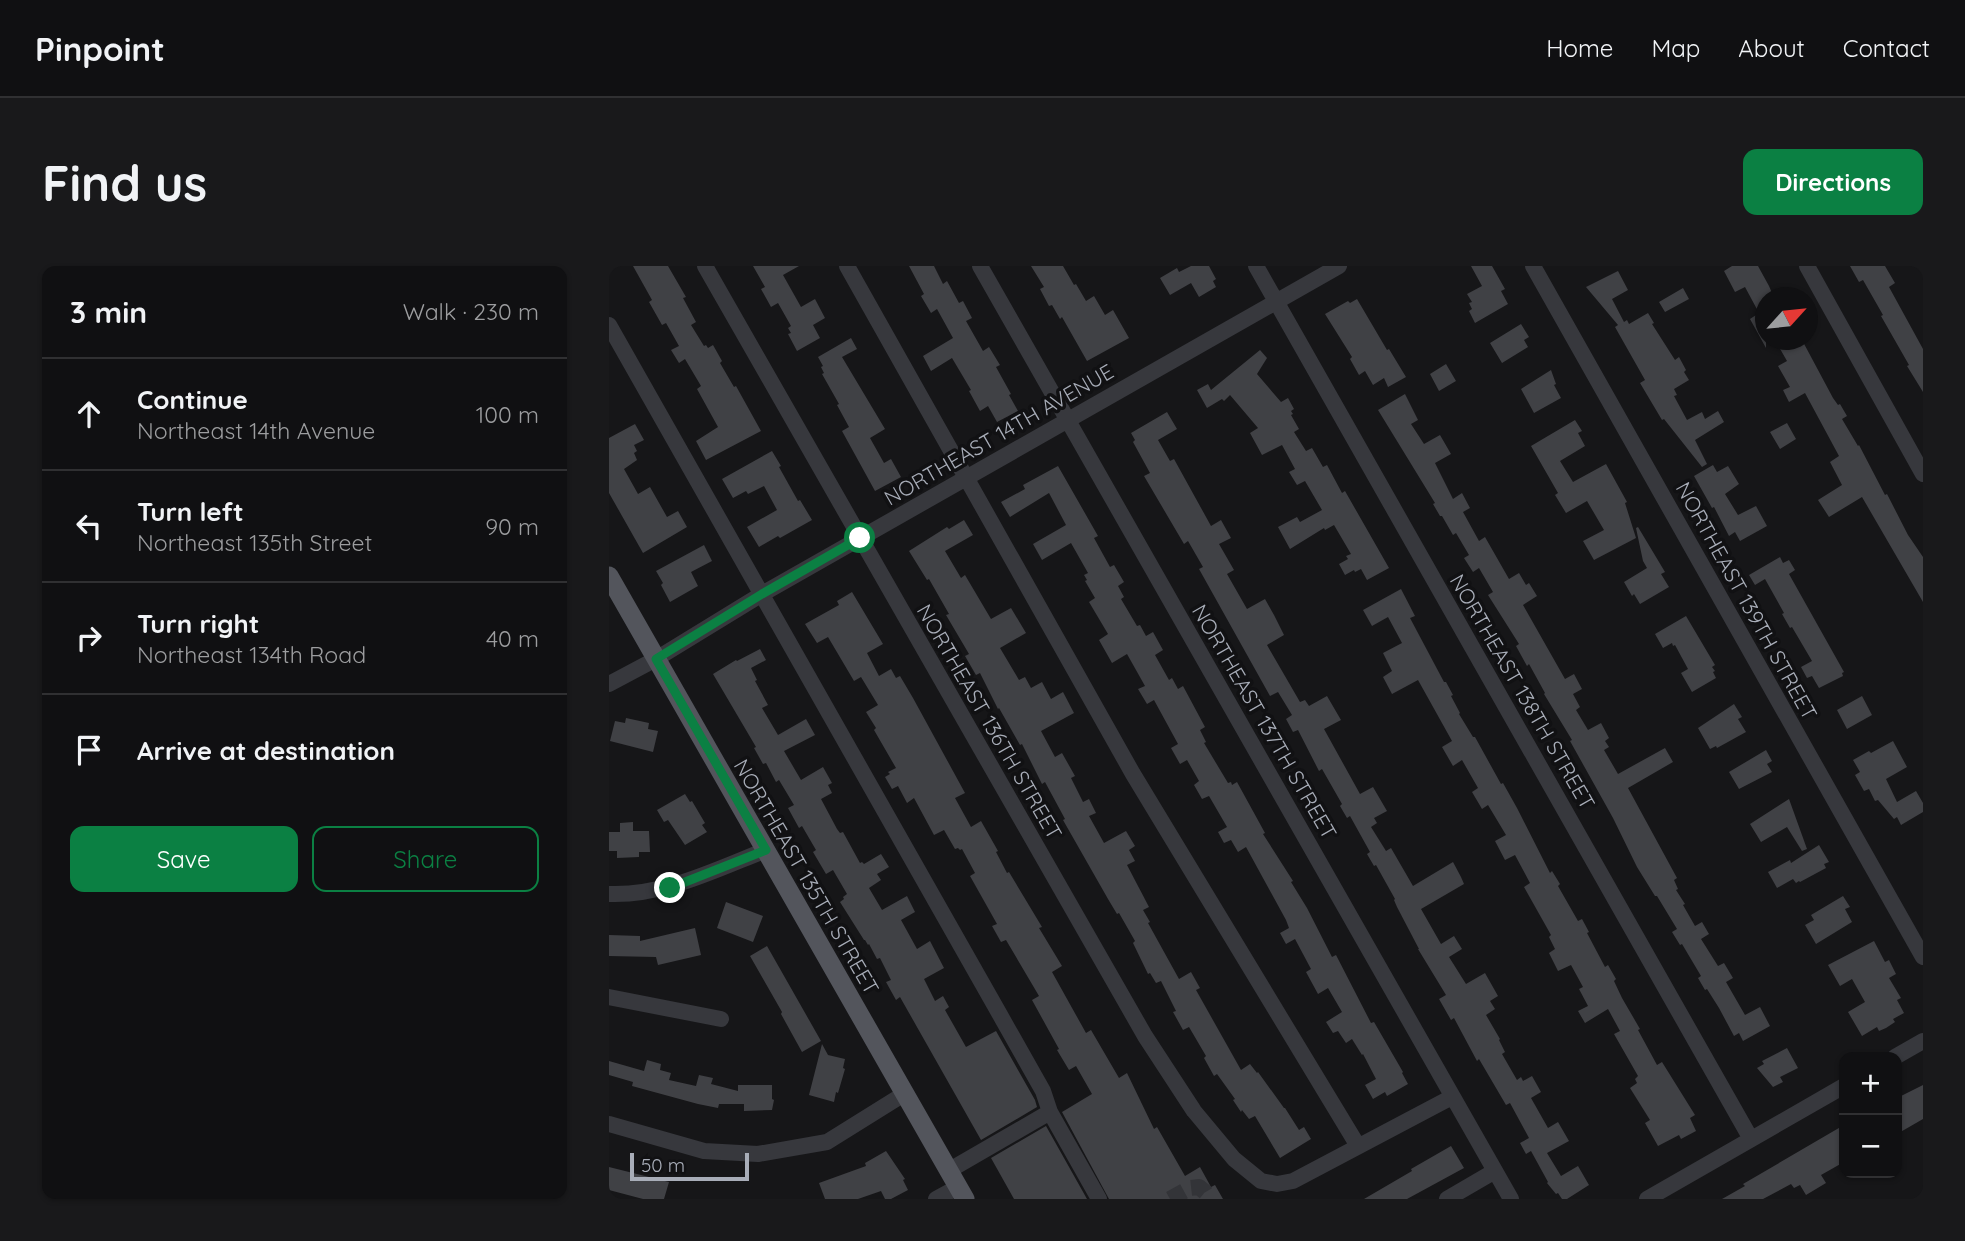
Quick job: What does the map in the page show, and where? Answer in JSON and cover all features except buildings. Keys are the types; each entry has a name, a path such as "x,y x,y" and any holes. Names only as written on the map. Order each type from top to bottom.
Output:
{"main road":[{"name":"NORTHEAST 135TH STREET","path":"609,576 957,1185"}],"street":[{"name":"NORTHEAST 136TH STREET","path":"705,266 1145,1036 1193,1111 1234,1159 1261,1181 1277,1184 1293,1181 1358,1146"},
{"path":"847,266 1133,774 1358,1146 1452,1097"},
{"name":"NORTHEAST 137TH STREET","path":"980,266 1511,1199"},
{"name":"NORTHEAST 138TH STREET","path":"1256,266 1751,1139"},
{"name":"NORTHEAST 14TH AVENUE","path":"609,684 1339,266"},
{"name":"NORTHEAST 139TH STREET","path":"1533,266 1923,957"},
{"path":"1807,266 1923,474"},
{"path":"609,325 1018,1046 1043,1091 1050,1112 1099,1199"},
{"path":"609,894 628,895 670,888 766,850"},
{"path":"609,997 721,1019"},
{"path":"1902,1053 1923,1041"},
{"path":"1651,1198 1839,1089"},
{"path":"609,1124 703,1151 758,1154 827,1142 904,1094"},
{"path":"936,1199 1050,1112"},
{"path":"1447,1199 1495,1171"}],"tunnel":[{"path":"1170,1199 1190,1188 1199,1187 1209,1199"}],"route":[{"path":"670,888 766,850 656,659 860,538"}]}
